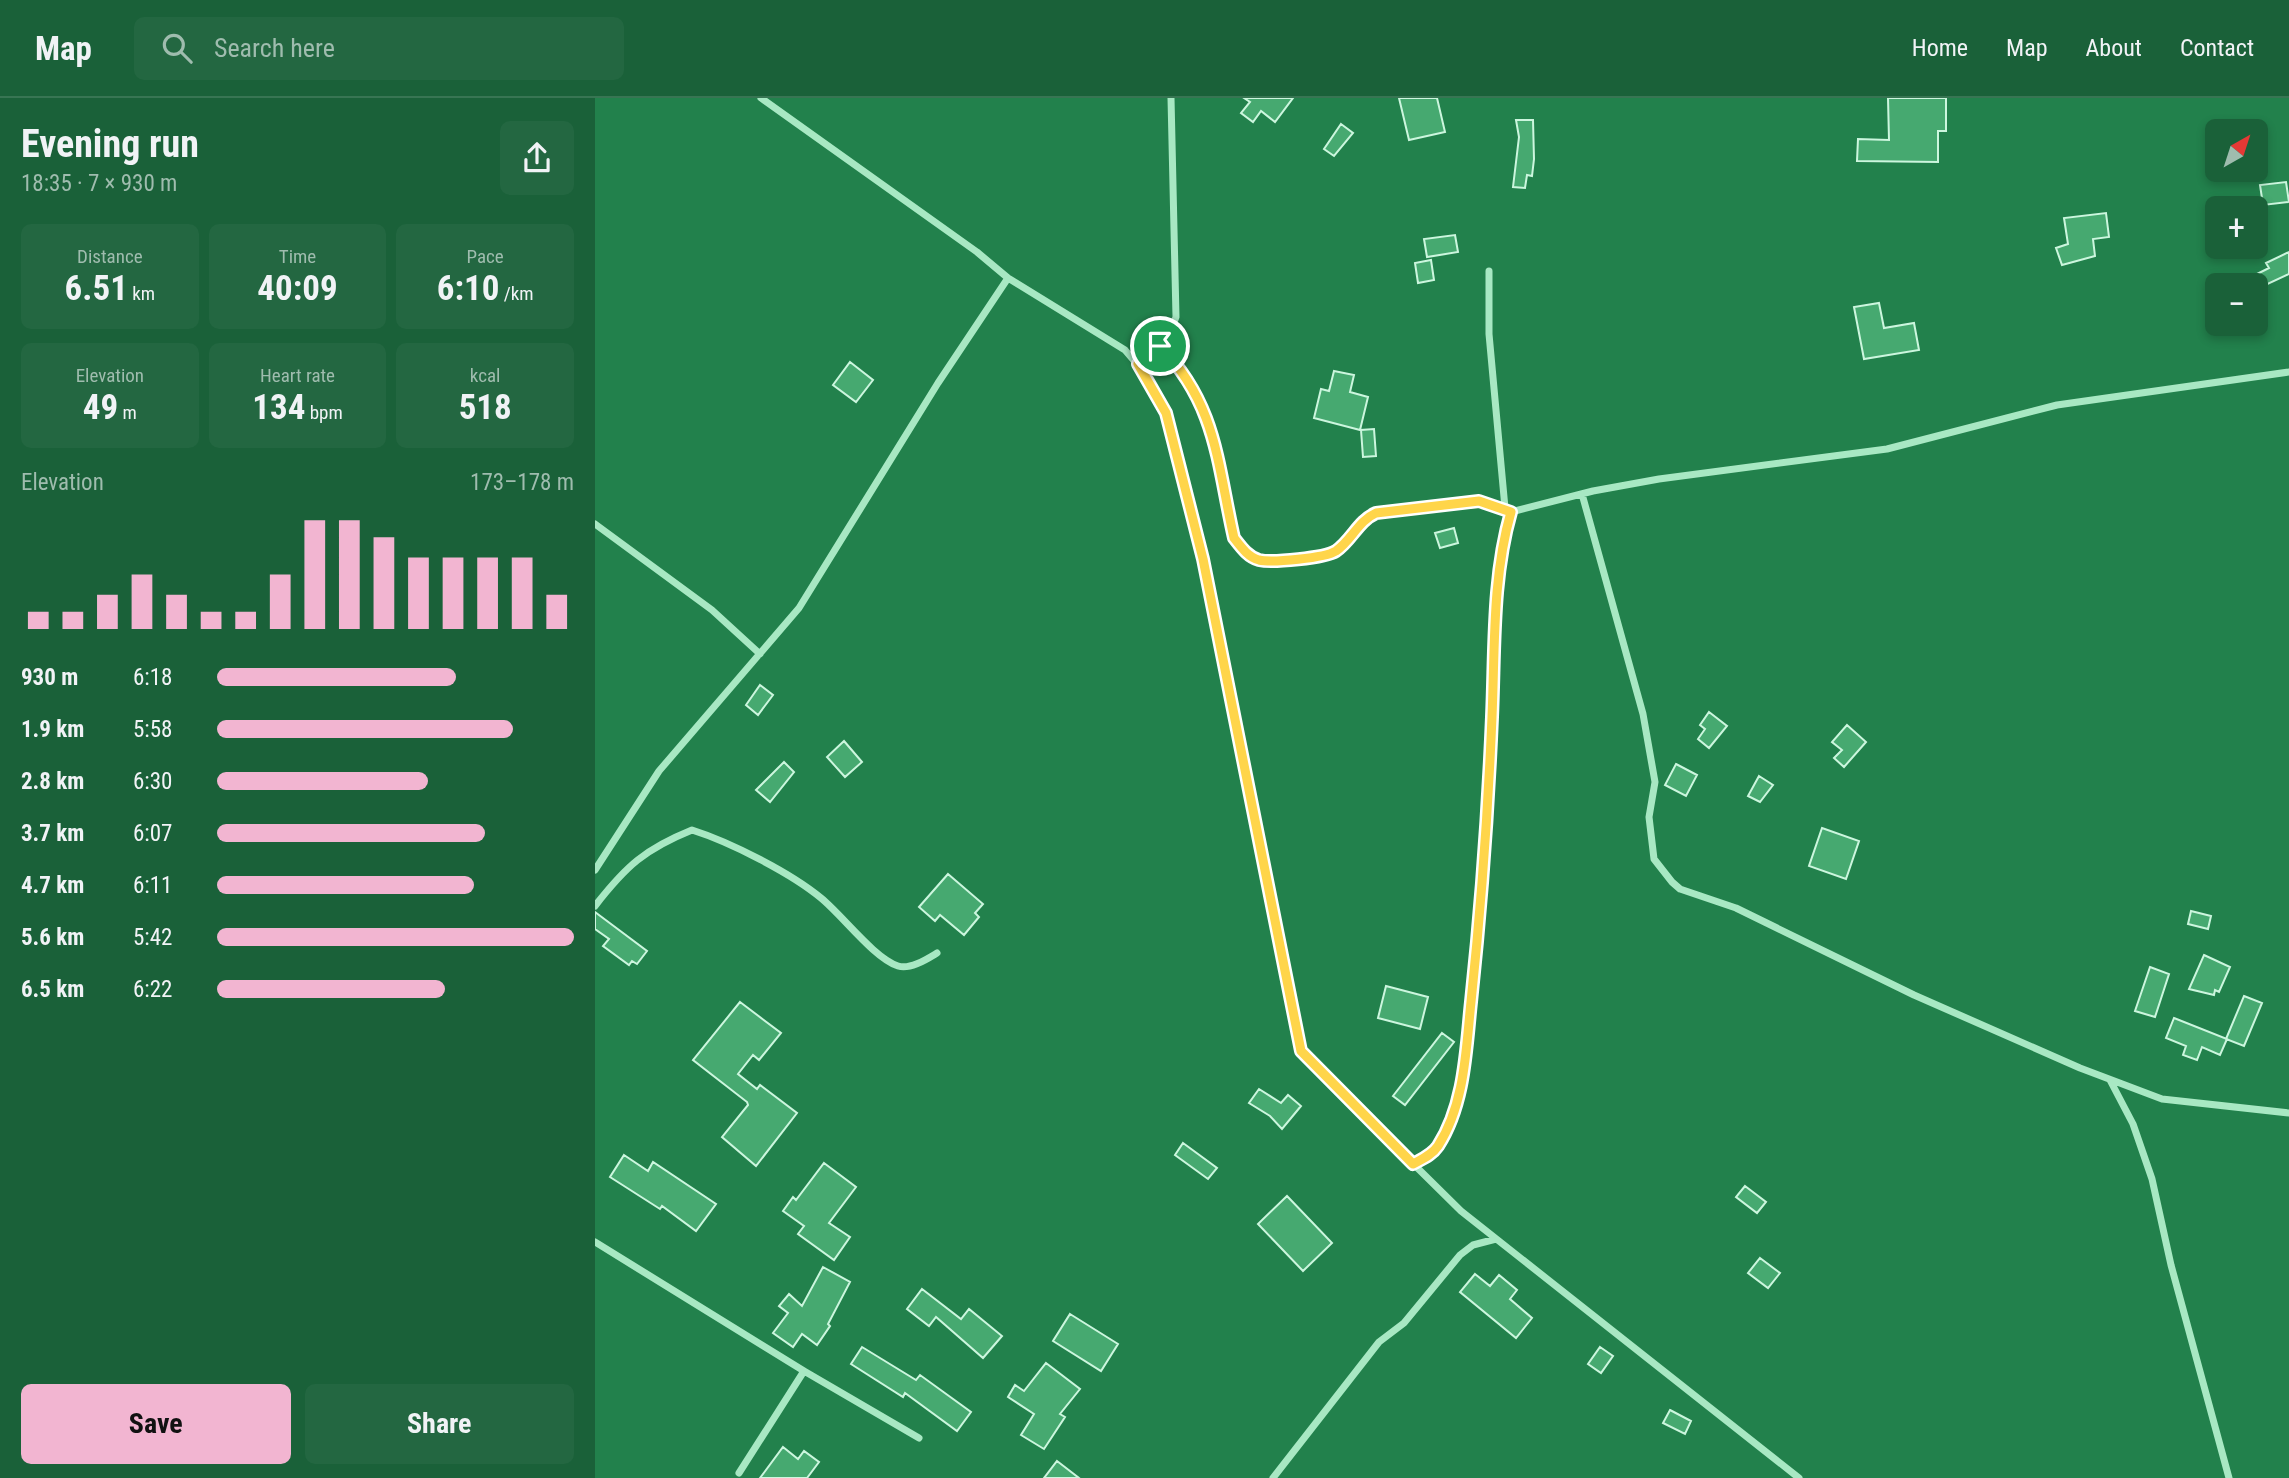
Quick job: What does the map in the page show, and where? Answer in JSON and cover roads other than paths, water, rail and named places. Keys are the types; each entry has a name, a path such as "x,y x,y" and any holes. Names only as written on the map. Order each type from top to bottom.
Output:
{"street":[{"path":"761,98 977,251 1008,278 1106,337 1138,364 1166,413 1203,559 1301,1051 1461,1211 1799,1478"},
{"path":"1138,364 1160,346 1171,331 1176,317 1171,98"},
{"path":"1413,1164 1433,1153 1452,1117 1463,1073 1473,984 1492,721 1498,583 1508,510 1489,334 1489,271"},
{"path":"595,870 659,771 799,608 824,572 931,394 1008,278"},
{"path":"1160,346 1192,383 1203,405 1234,538 1248,554 1258,560 1327,555 1341,547 1367,517 1376,513 1479,501 1508,510 1659,479 1887,449 2057,405 2289,372"},
{"path":"1581,494 1643,714 1655,782 1649,817 1654,859 1680,889 1736,908 1914,995 2110,1080 2162,1099 2289,1113"},
{"path":"595,524 712,610 760,654"},
{"path":"595,906 631,864 652,847 692,830 733,846 819,896 886,961 902,967 937,953"},
{"path":"2110,1080 2133,1124 2152,1179 2171,1265 2229,1478"},
{"path":"1273,1478 1379,1342 1404,1323 1460,1255 1473,1245 1496,1238"},
{"path":"595,1242 804,1371 919,1438"},
{"path":"739,1473 804,1371"}]}
